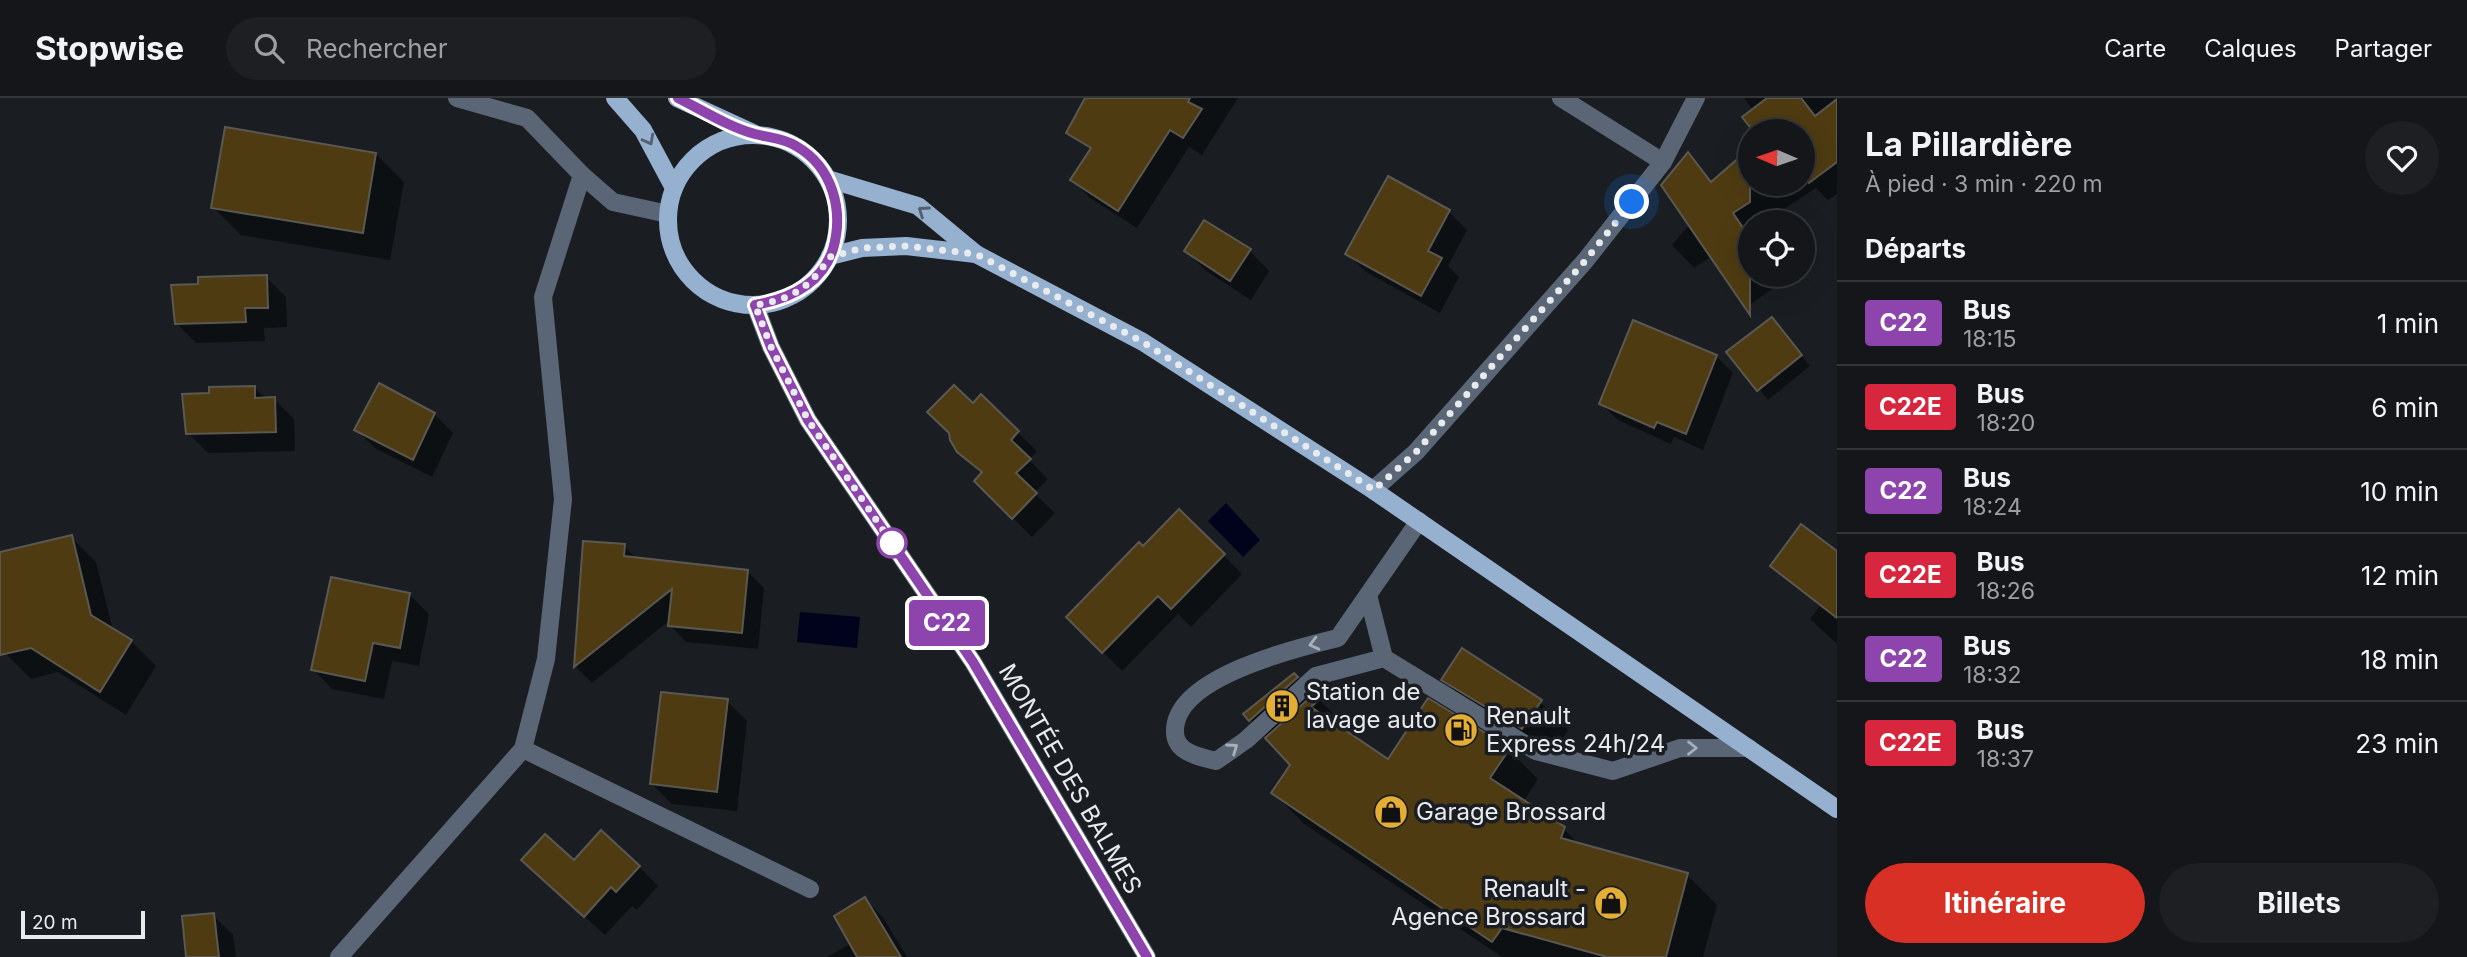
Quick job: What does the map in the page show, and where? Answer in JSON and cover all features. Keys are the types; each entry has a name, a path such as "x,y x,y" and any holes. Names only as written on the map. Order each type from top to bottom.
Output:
{"main road":[{"path":"615,98 643,130 674,188"},
{"path":"677,98 755,134 777,138 797,146 815,161 828,179 837,204 838,230 830,257 817,276 800,291 778,301 755,305 728,301 702,288 683,268 671,242 668,214 674,188 687,166 707,149 729,137 755,134"},
{"path":"828,179 918,206 976,254 1143,342 1374,490 1837,809"},
{"path":"830,257 862,248 906,246 976,254"}],"street":[{"path":"457,98 527,118 582,176 613,202 668,214"},
{"path":"1561,98 1663,162"},
{"path":"1374,490 1416,452 1585,261 1663,162 1696,98"},
{"path":"340,957 523,749 546,659 563,499 543,297 582,176"},
{"name":"MONTÉE DES BALMES","path":"755,305 771,347 808,420 973,662 1147,957"},
{"path":"1384,658 1316,676 1245,740 1216,761 1189,755 1175,738 1175,722 1181,709 1207,684 1283,652 1338,638 1419,521"},
{"path":"1368,595 1384,658 1536,751 1613,771 1680,748 1749,748"},
{"path":"523,749 810,890"}],"water":[{"path":"1226,503 1260,540 1243,557 1208,521"},
{"path":"800,612 860,617 857,648 797,642"}],"building":[{"path":"1085,98 1190,98 1188,102 1202,109 1183,138 1170,130 1118,211 1070,180 1091,148 1066,133"},
{"path":"1767,98 1801,98 1815,116 1837,99 1837,162 1815,178 1815,119 1742,117"},
{"path":"225,127 376,153 363,233 211,208"},
{"path":"1688,152 1711,182 1738,158 1738,196 1750,196 1750,202 1733,213 1738,220 1738,287 1750,287 1750,315 1661,185"},
{"path":"1388,176 1450,210 1428,251 1442,258 1421,296 1345,254"},
{"path":"1204,220 1251,249 1230,281 1184,251"},
{"path":"267,275 268,308 245,308 246,322 175,324 171,285 198,284 198,277"},
{"path":"1772,317 1802,355 1757,391 1726,352"},
{"path":"1633,320 1717,355 1686,434 1657,422 1654,428 1599,404"},
{"path":"379,383 435,413 413,460 354,430"},
{"path":"954,385 973,403 981,394 1019,431 1011,440 1031,459 1016,473 1037,493 1012,519 974,481 982,472 957,452 949,433 927,412"},
{"path":"255,386 255,398 275,397 276,432 186,434 182,394 209,393 209,387"},
{"path":"1179,509 1225,554 1171,609 1158,596 1102,653 1066,617 1139,542 1143,546"},
{"path":"1801,524 1837,551 1837,618 1770,566"},
{"path":"72,535 91,615 132,640 100,692 31,648 0,655 0,552"},
{"path":"583,541 625,544 624,556 748,570 742,633 668,626 672,589 574,667"},
{"path":"331,577 410,593 400,648 373,643 365,681 311,670"},
{"path":"1462,648 1542,700 1522,729 1441,680"},
{"path":"1294,673 1298,677 1249,721 1243,714"},
{"path":"661,692 728,699 717,792 650,784"},
{"path":"1315,693 1321,698 1311,707 1388,759 1428,698 1510,748 1490,778 1565,827 1561,838 1688,873 1666,957 1607,957 1502,928 1492,942 1271,793 1290,765 1265,738"},
{"path":"601,830 640,866 616,892 611,887 584,917 521,860 545,834 574,860"},
{"path":"865,897 901,957 857,957 834,916"},
{"path":"214,913 219,957 186,957 182,916"}],"bus line":[{"name":"C22","path":"678,98 755,134 777,138 797,146 815,161 828,179 837,204 838,230 830,257 817,276 800,291 778,301 755,305 771,347 808,420 973,662 1147,957"}],"place":[{"name":"Station de lavage auto","path":"1282,706"},
{"name":"Renault Express 24h/24","path":"1461,730"},
{"name":"Garage Brossard","path":"1391,812"},
{"name":"Renault - Agence Brossard","path":"1611,903"}],"route":[{"path":"892,543 898,552 808,420 771,347 755,305 778,301 800,291 817,276 830,257 862,248 906,246 976,254 1143,342 1374,490 1416,452 1585,261 1632,202"}]}
